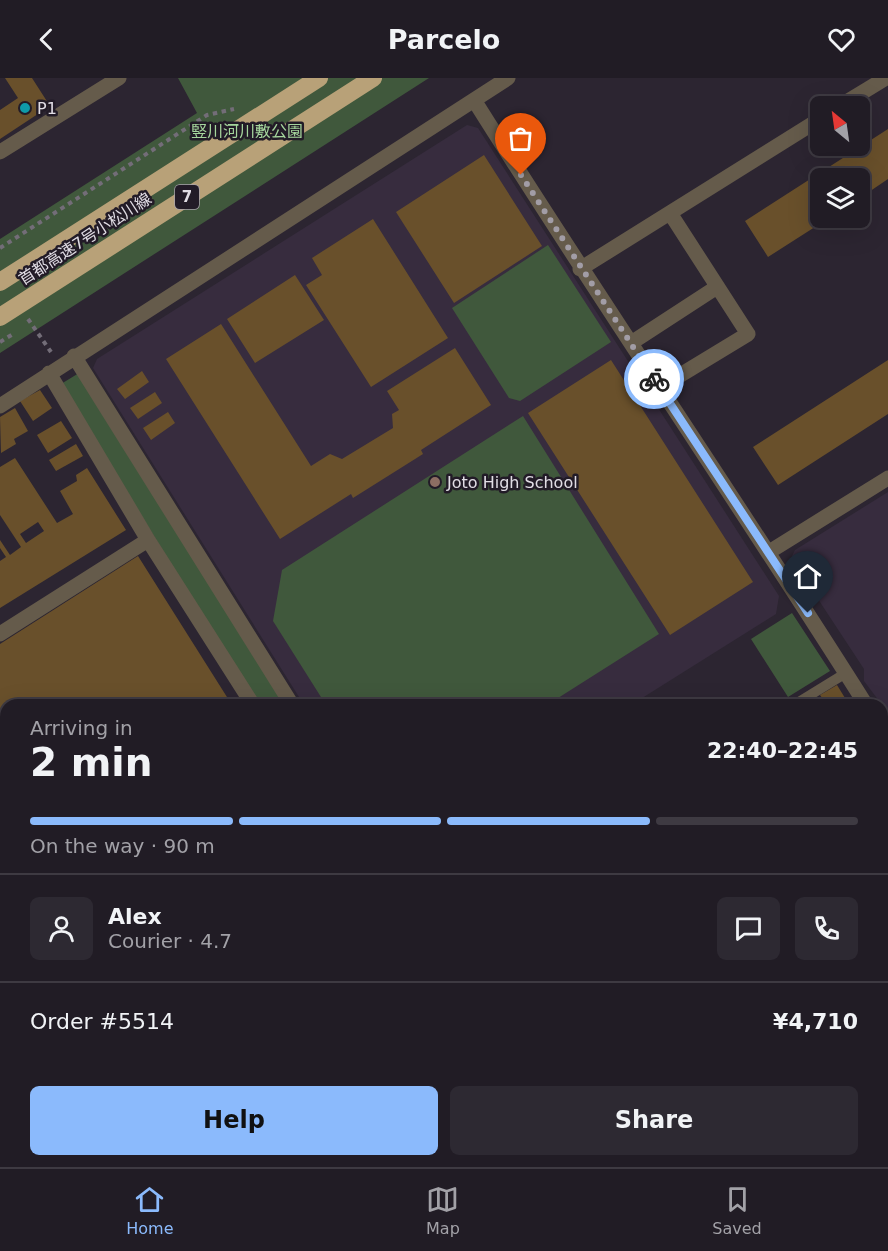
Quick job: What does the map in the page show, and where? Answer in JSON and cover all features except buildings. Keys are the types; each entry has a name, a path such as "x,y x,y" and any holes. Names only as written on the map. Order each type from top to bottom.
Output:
{"highway":[{"name":"首都高速7号小松川線","path":"0,282 319,78"},
{"name":"首都高速7号小松川線","path":"0,316 373,78"}],"street":[{"path":"0,152 119,78"},
{"path":"0,406 74,356 508,78"},
{"path":"856,96 886,78"},
{"path":"474,100 580,268 769,552 862,699"},
{"path":"580,268 810,125"},
{"path":"659,388 748,334 670,213"},
{"path":"631,343 717,287"},
{"path":"74,356 288,699"},
{"path":"49,373 148,540 249,699"},
{"path":"769,552 888,478"},
{"path":"0,634 148,540"}],"lane":[{"path":"804,699 846,673"}],"path":[{"path":"0,248 207,115 235,109 244,103"}],"shaded area":[{"name":"Joto High School","path":"467,125 478,128 779,596 776,614 641,699 300,699 93,368 97,359"},
{"path":"888,492 888,699 878,699 864,681 864,669 791,558 795,550"}],"green space":[{"name":"竪川河川敷公園","path":"178,78 429,78 0,353 0,239 197,113"},
{"path":"548,245 611,342 520,401 509,398 452,308"},
{"path":"79,373 283,699 253,699 61,384"},
{"path":"523,416 659,634 556,699 322,699 273,621 282,570"},
{"path":"792,613 830,671 788,697 751,639"}],"way so far":[{"path":"521,175 654,379"}],"place":[{"name":"P1","path":"25,108"},
{"name":"Joto High School","path":"435,482"}],"route":[{"path":"654,379 808,613"}]}
